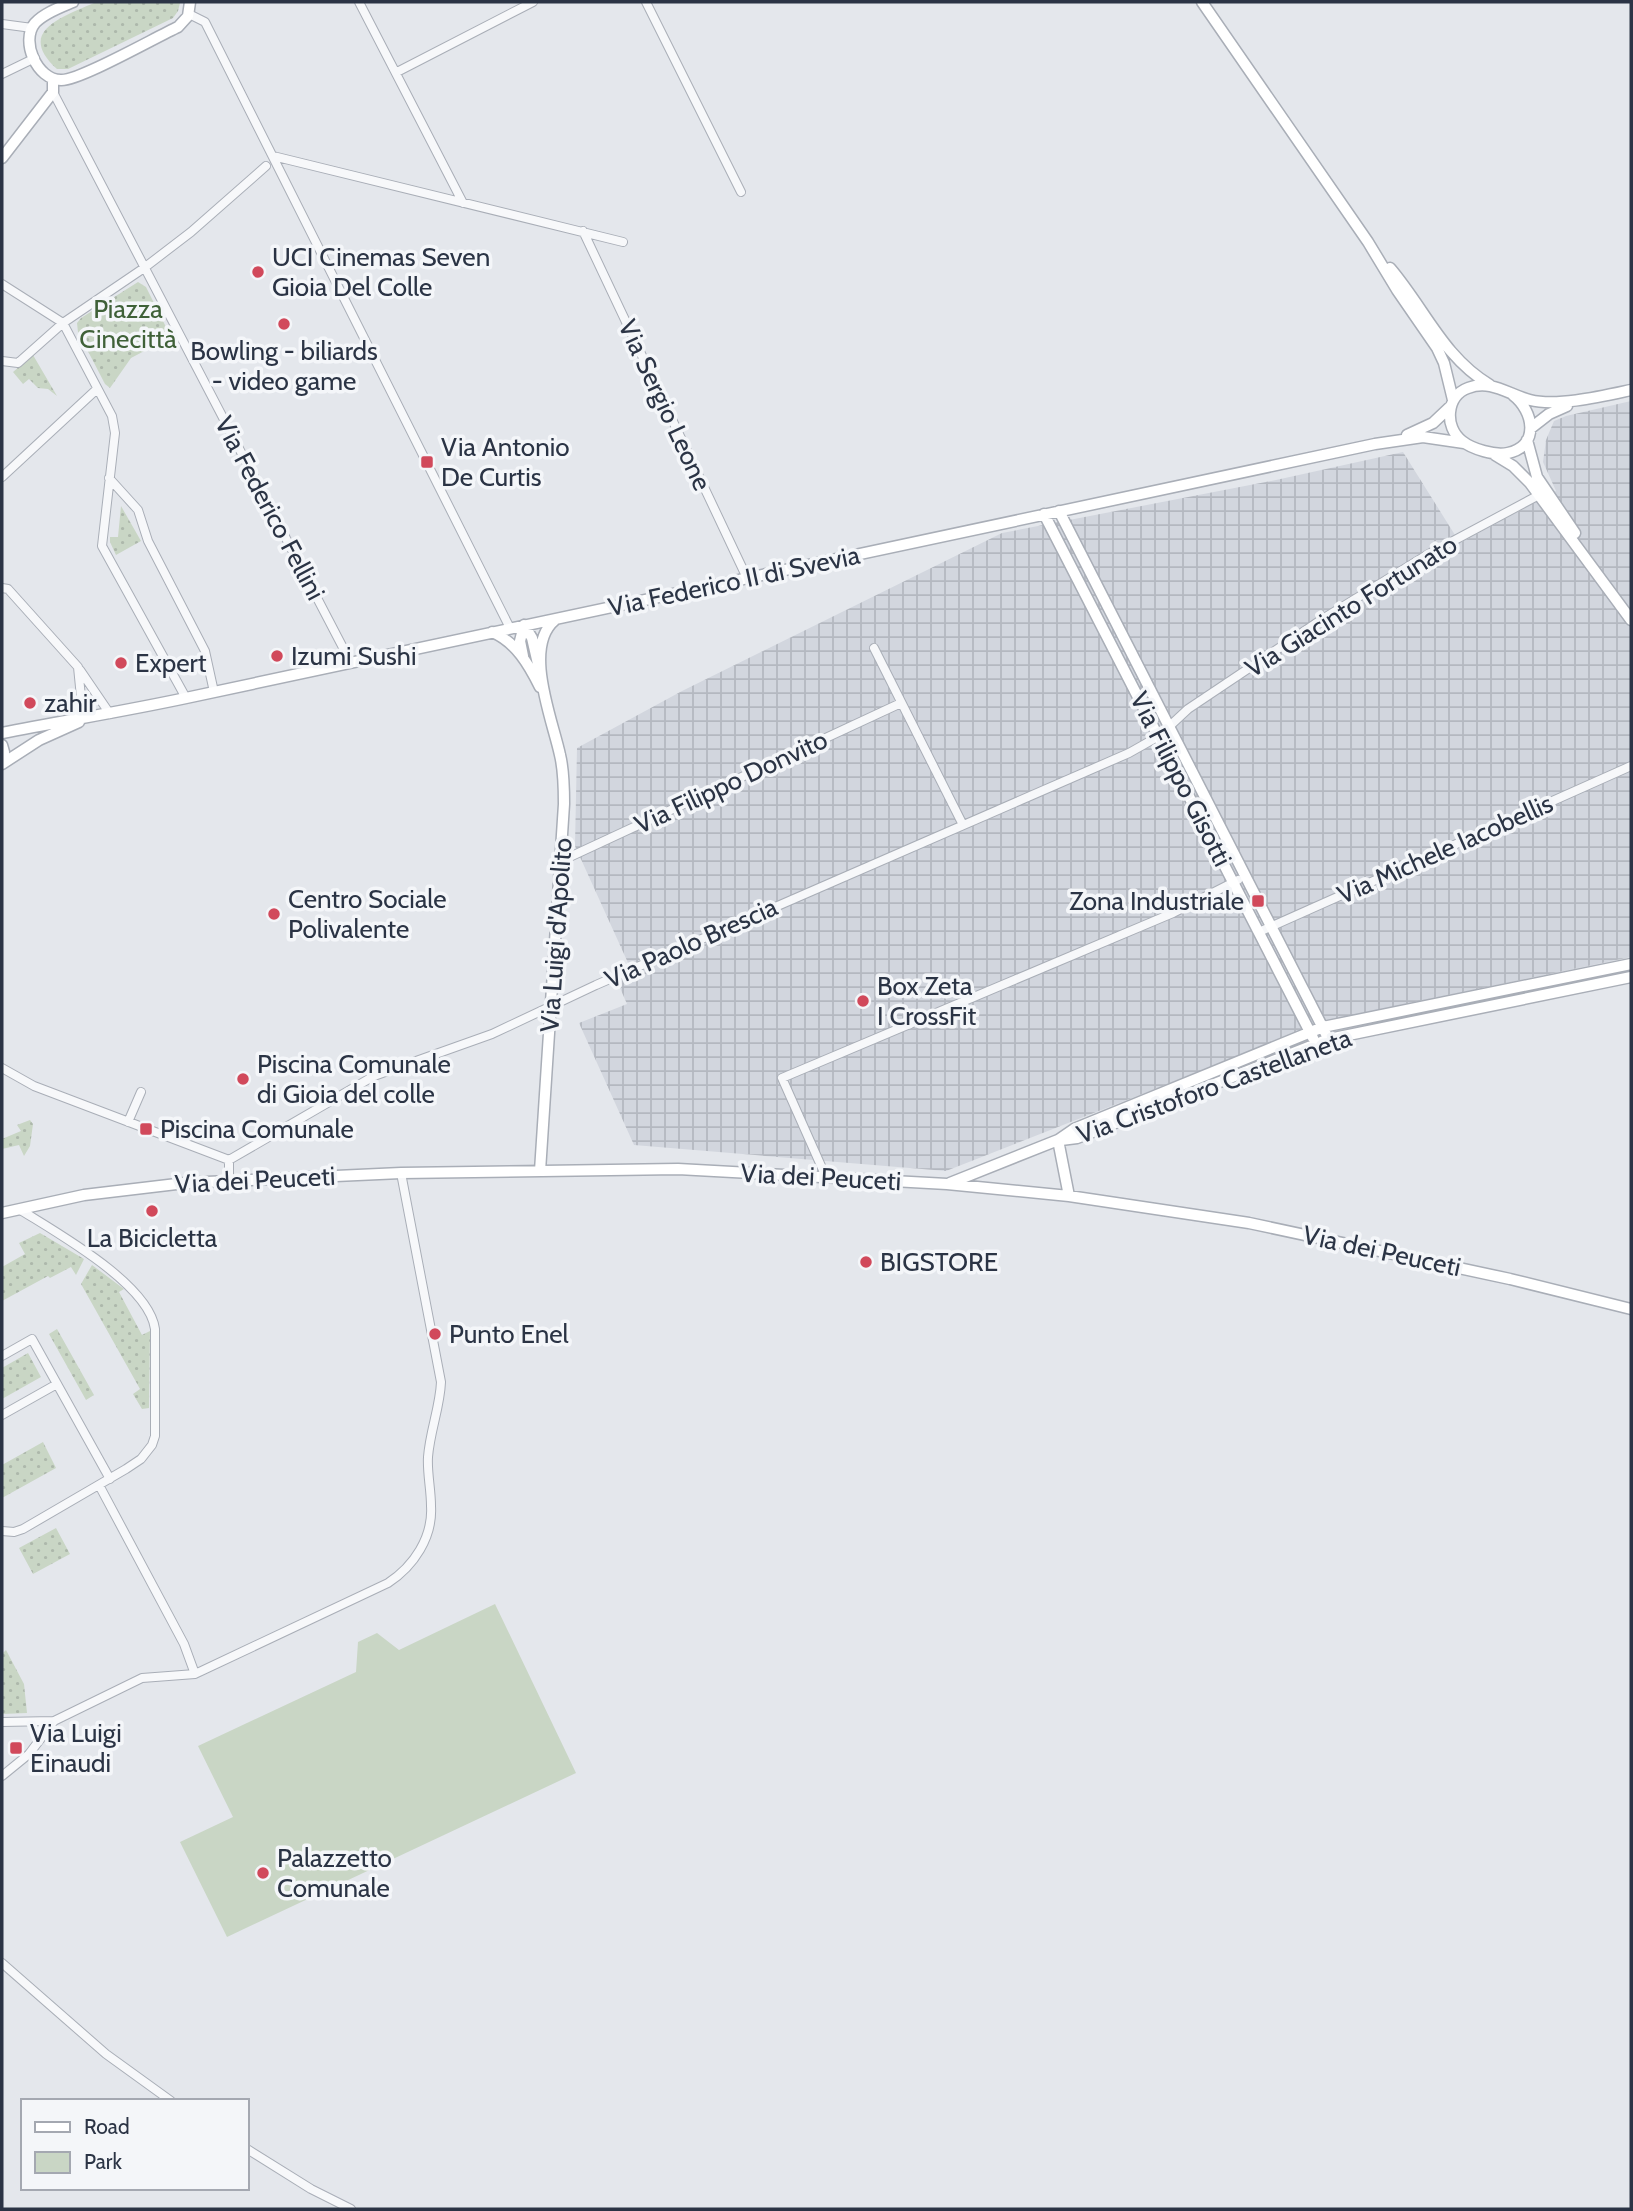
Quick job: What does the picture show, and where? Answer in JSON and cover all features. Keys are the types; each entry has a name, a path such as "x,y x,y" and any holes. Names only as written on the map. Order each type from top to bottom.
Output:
{"main road":[{"path":"73,2 40,18 32,28 29,43 35,58 42,72 53,79 77,77 177,27 190,8"},
{"path":"1202,2 1368,242 1441,356 1452,403 1451,424 1464,443"},
{"path":"2,158 53,92 53,79"},
{"path":"1368,242 1404,285 1452,354 1469,371 1491,385 1513,395 1547,403 1631,390"},
{"path":"1375,444 1422,430 1433,423 1466,388 1491,385"},
{"path":"1513,395 1525,407 1530,417 1529,434 1537,477 1606,583"},
{"path":"1493,453 1515,451 1529,434 1558,408 1596,397"},
{"path":"1375,444 1423,437 1464,443 1493,453 1520,472 1606,583 1631,620"},
{"name":"Via Federico II di Svevia","path":"2,733 110,714 1375,444"},
{"name":"Via Filippo Gisotti","path":"1059,511 1329,1040"},
{"name":"Via Filippo Gisotti","path":"1044,514 1316,1044"},
{"name":"Via Luigi d'Apolito","path":"540,1171 564,804 563,772 545,699 541,670 545,634 548,626 557,618"},
{"path":"524,625 520,641 528,667"},
{"path":"524,625 532,638 541,670"},
{"name":"Via Luigi d'Apolito","path":"492,632 507,640 528,667 545,699"},
{"name":"Via Federico II di Svevia","path":"2,763 39,740 93,717"},
{"path":"2,745 2,763"},
{"name":"Via Cristoforo Castellaneta","path":"1058,1140 1074,1129 1323,1027 1631,964"},
{"name":"Via Cristoforo Castellaneta","path":"1058,1140 1077,1138 1329,1040 1631,977"},
{"path":"947,1184 1058,1140 1069,1196"},
{"name":"Via dei Peuceti","path":"2,1213 103,1192 229,1180 401,1173 678,1169 947,1184 1069,1196 1276,1228 1510,1279 1631,1309"}],"street":[{"path":"359,2 463,202"},
{"path":"397,72 533,2"},
{"path":"646,2 741,192"},
{"path":"190,8 205,22 510,628"},
{"path":"2,24 32,28"},
{"path":"2,74 35,58"},
{"name":"Via Federico Fellini","path":"53,92 351,663"},
{"path":"273,156 623,242"},
{"path":"2,361 18,363 63,323 144,268 191,232 266,166"},
{"name":"Via Sergio Leone","path":"583,232 747,578"},
{"path":"2,284 63,323 115,428 102,546 186,698"},
{"path":"2,477 97,389"},
{"path":"109,478 121,488 138,510 148,541 205,652 214,692"},
{"name":"Via Giacinto Fortunato","path":"1159,736 1207,696 1321,620 1427,555 1539,495"},
{"path":"4,587 78,667 110,714"},
{"path":"874,648 962,825"},
{"path":"74,719 81,697 78,667"},
{"name":"Via Filippo Donvito","path":"561,861 901,702"},
{"name":"Via Paolo Brescia","path":"229,1160 374,1076 492,1034 596,985 1129,753 1159,736"},
{"name":"Via Michele Iacobellis","path":"1259,932 1631,766"},
{"path":"827,1177 782,1078 1173,913 1246,876"},
{"path":"2,1068 34,1086 229,1160 229,1180"},
{"path":"128,1122 141,1092"},
{"path":"2,1722 54,1721 142,1678 195,1674 388,1583 409,1566 425,1541 432,1507 428,1458 442,1382 401,1173"},
{"path":"2,1531 14,1532 23,1529 141,1460 155,1436 153,1318 139,1296 121,1279 61,1235 19,1209"},
{"path":"2,1356 32,1339 110,1479"},
{"path":"2,1415 57,1384"},
{"path":"99,1485 184,1644 195,1674"},
{"path":"2,1776 29,1754 54,1721"},
{"path":"2,1964 115,2061 168,2099"},
{"path":"248,2150 311,2189 351,2209"}],"shaded area":[{"path":"1631,401 1631,957 1333,1019 946,1171 634,1145 579,1023 627,1004 613,972 629,965 575,846 577,748 682,691 1002,533 1276,480 1403,452 1460,543 1556,491 1543,462 1546,440 1554,421"}],"green space":[{"path":"96,2 180,3 173,18 68,69 57,69 45,55 41,44 43,34 59,19"},
{"name":"Piazza Cinecittà","path":"138,282 146,287 171,337 131,358 110,388 105,384 78,332 77,323"},
{"path":"33,355 57,396 48,389 38,388 29,379 23,384 13,372"},
{"path":"121,506 141,541 116,555 110,537 118,537"},
{"path":"30,1120 33,1124 30,1146 24,1156 19,1145 2,1149 2,1139 21,1131 17,1125"},
{"path":"40,1233 84,1259 76,1275 71,1267 2,1301 2,1267 25,1254 19,1243"},
{"path":"92,1265 124,1289 119,1292 142,1335 150,1331 149,1408 142,1409 133,1394 140,1389 81,1284"},
{"path":"57,1329 94,1395 86,1400 49,1334"},
{"path":"28,1353 41,1377 2,1399 2,1368"},
{"path":"43,1442 56,1468 2,1498 2,1465"},
{"path":"56,1528 70,1554 33,1574 19,1548"},
{"path":"495,1604 576,1773 227,1937 180,1842 233,1817 198,1746 356,1672 358,1642 377,1633 399,1650"},
{"path":"6,1650 24,1684 27,1713 2,1714 2,1654"}],"place":[{"name":"UCI Cinemas Seven Gioia Del Colle","path":"258,272"},
{"name":"Bowling - biliards - video game","path":"284,324"},
{"name":"Via Antonio De Curtis","path":"427,462"},
{"name":"Izumi Sushi","path":"277,656"},
{"name":"Expert","path":"121,663"},
{"name":"zahir","path":"30,703"},
{"name":"Zona Industriale","path":"1258,901"},
{"name":"Centro Sociale Polivalente","path":"274,914"},
{"name":"Box Zeta I CrossFit","path":"863,1001"},
{"name":"Piscina Comunale di Gioia del colle","path":"243,1079"},
{"name":"Piscina Comunale","path":"146,1129"},
{"name":"La Bicicletta","path":"152,1211"},
{"name":"BIGSTORE","path":"866,1262"},
{"name":"Punto Enel","path":"435,1334"},
{"name":"Via Luigi Einaudi","path":"16,1748"},
{"name":"Palazzetto Comunale","path":"263,1873"}]}
